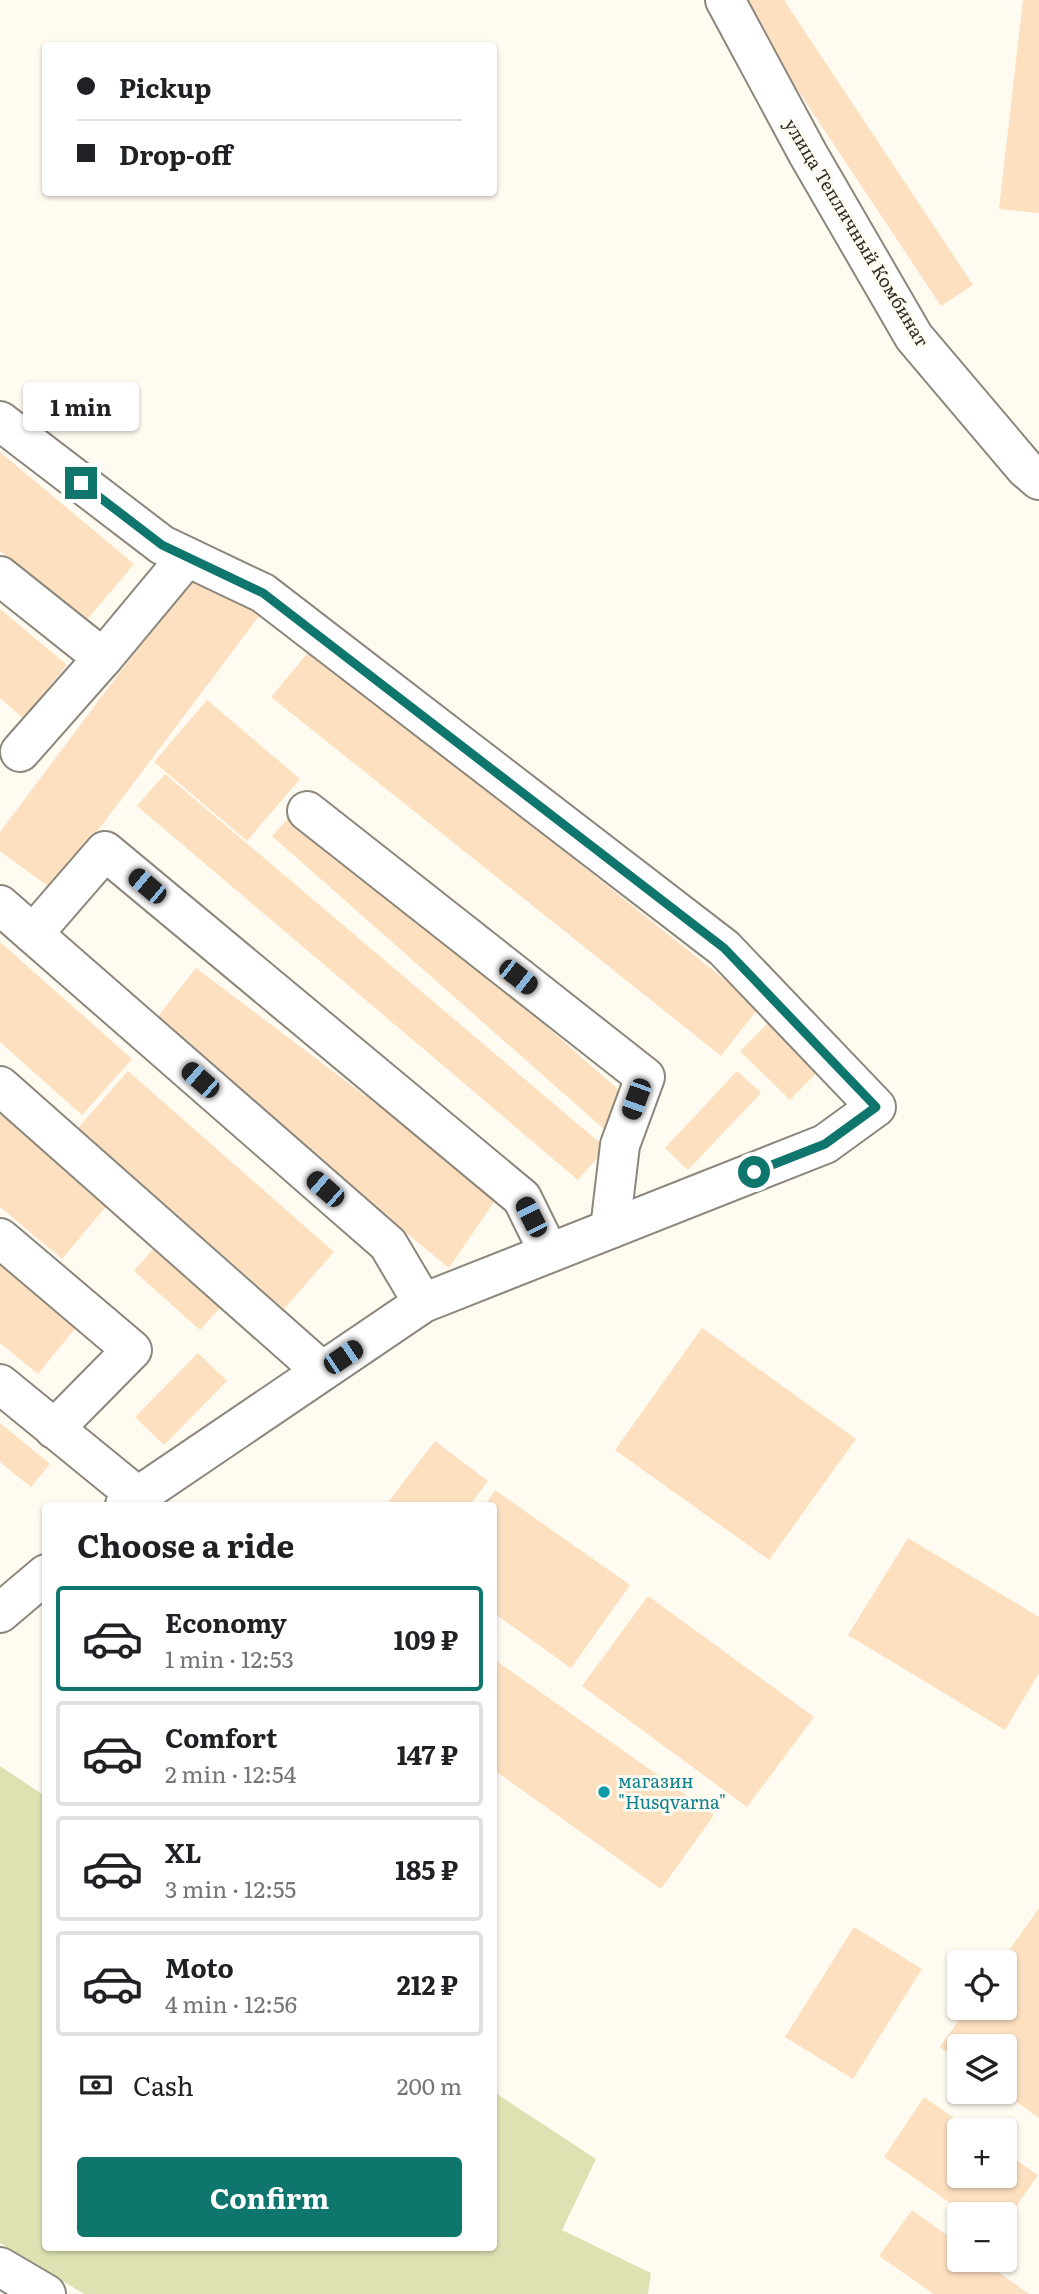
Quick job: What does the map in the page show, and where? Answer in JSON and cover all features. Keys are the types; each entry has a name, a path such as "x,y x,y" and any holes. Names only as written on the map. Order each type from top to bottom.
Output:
{"street":[{"name":"улица Тепличный Комбинат","path":"725,0 802,142 914,337 1025,468 1039,480"},
{"path":"0,421 162,545 263,593 724,948 876,1107 825,1144 423,1303 131,1500 54,1429 0,1384"},
{"path":"7,755 103,658 187,557"},
{"path":"0,576 103,658"},
{"path":"307,811 645,1077 620,1145 610,1229"},
{"path":"33,934 105,851 522,1198 550,1253"},
{"path":"0,905 388,1244 423,1303"},
{"path":"0,1086 322,1371"},
{"path":"0,1238 132,1350 54,1429"},
{"path":"0,1613 42,1577"},
{"path":"0,2267 46,2294"}],"green space":[{"path":"0,1766 42,1794 42,2251 497,2251 497,2094 596,2159 562,2230 651,2273 648,2294 84,2294 0,2243"}],"building":[{"path":"738,0 784,0 973,285 941,306"},
{"path":"1023,0 1039,0 1039,213 999,209"},
{"path":"0,452 134,564 85,622 0,551"},
{"path":"198,568 260,615 53,890 0,851 0,832"},
{"path":"0,609 67,665 23,718 0,698"},
{"path":"311,649 759,1007 721,1056 271,697"},
{"path":"207,700 300,779 247,841 154,762"},
{"path":"165,774 606,1148 578,1180 137,806"},
{"path":"298,807 631,1101 605,1130 272,836"},
{"path":"0,942 132,1059 82,1115 0,1042"},
{"path":"196,968 498,1196 449,1268 152,1024"},
{"path":"776,1015 826,1063 790,1100 740,1051"},
{"path":"128,1071 334,1252 284,1309 78,1128"},
{"path":"737,1071 761,1093 688,1170 665,1148"},
{"path":"0,1114 108,1204 62,1259 0,1207"},
{"path":"161,1240 227,1300 200,1330 134,1271"},
{"path":"0,1257 81,1321 38,1374 0,1343"},
{"path":"702,1328 856,1439 769,1560 615,1450"},
{"path":"198,1353 227,1381 164,1445 135,1417"},
{"path":"0,1423 50,1464 31,1487 0,1462"},
{"path":"435,1441 488,1481 472,1502 388,1502"},
{"path":"495,1490 630,1585 571,1668 497,1615 497,1502 487,1502"},
{"path":"908,1538 1039,1617 1039,1673 1005,1730 848,1635"},
{"path":"648,1596 814,1717 747,1807 582,1686"},
{"name":"магазин \"Husqvarna\"","path":"497,1661 714,1815 661,1889 497,1772"},
{"path":"1039,1908 1039,2118 1017,2102 1017,2034 949,2034 959,2020 1017,2020 1017,1950 1009,1950"},
{"path":"854,1927 922,1969 853,2079 785,2037"},
{"path":"947,2037 947,2052 940,2047"},
{"path":"924,2097 954,2118 947,2118 947,2188 1017,2188 1017,2161 1038,2175 1017,2205 1017,2202 949,2202 884,2157"},
{"path":"912,2210 947,2235 947,2272 998,2272 1029,2294 934,2294 879,2256"}],"place":[{"name":"магазин \"Husqvarna\"","path":"604,1792"}],"route":[{"path":"81,483 162,545 263,593 724,948 876,1107 825,1144 754,1172"}]}
